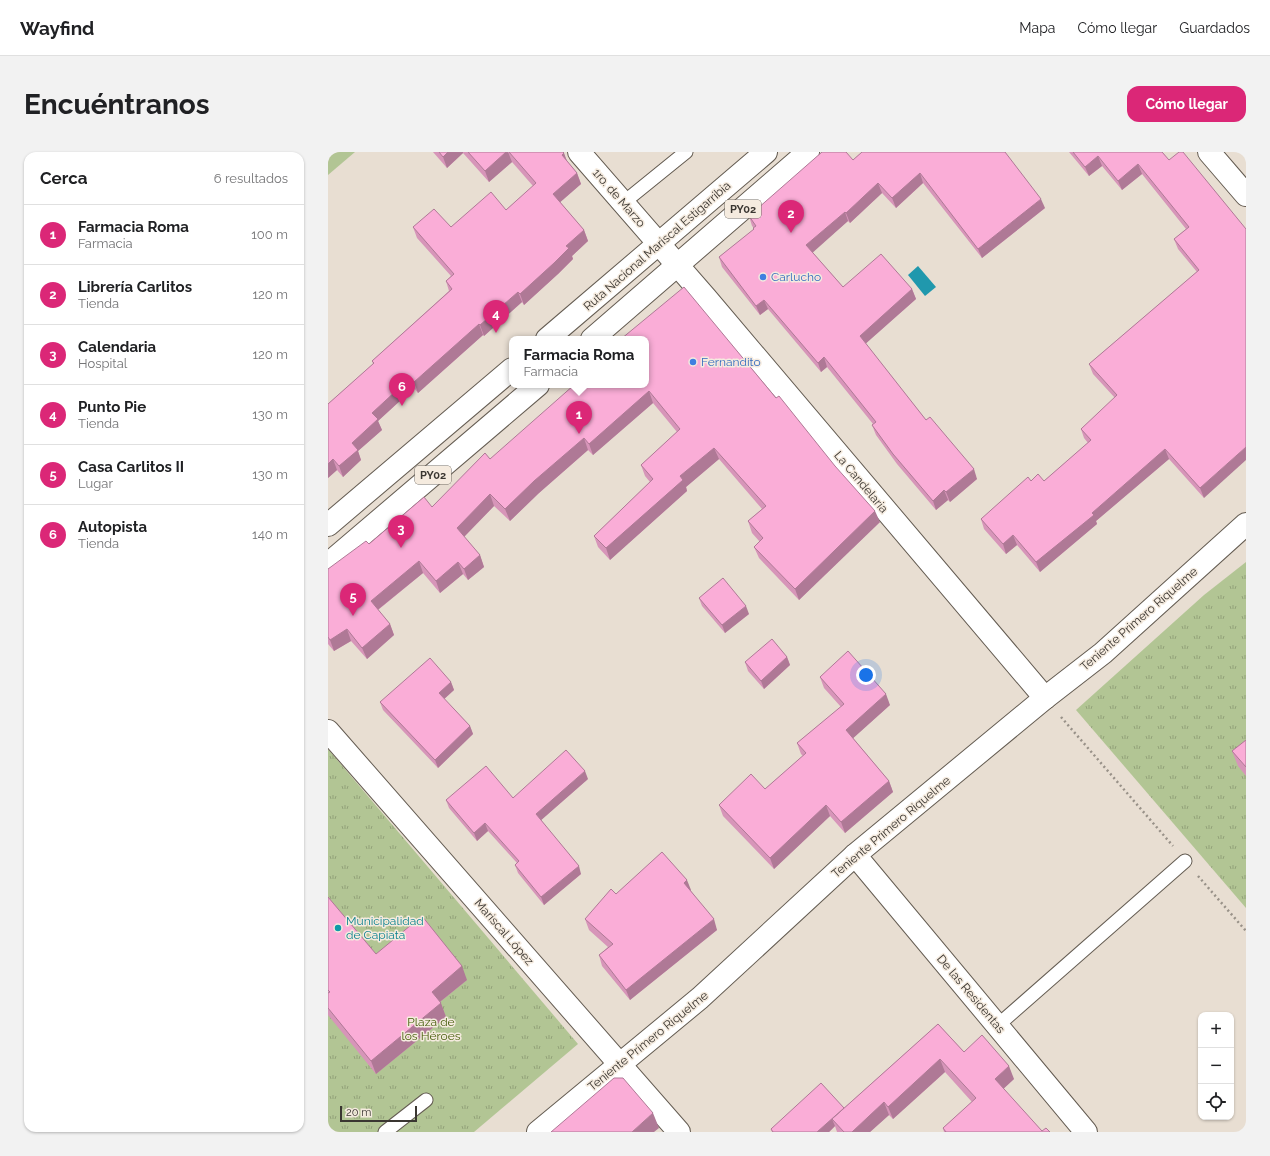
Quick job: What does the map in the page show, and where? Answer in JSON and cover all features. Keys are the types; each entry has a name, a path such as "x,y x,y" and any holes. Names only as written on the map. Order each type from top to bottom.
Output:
{"main road":[{"name":"1ro. de Marzo","path":"579,152 678,265"},
{"name":"Ruta Nacional Mariscal Estigarribia","path":"551,336 766,152"},
{"name":"PY02","path":"595,336 808,152"},
{"path":"1209,152 1246,195"},
{"name":"La Candelaria","path":"678,265 1045,698"},
{"name":"PY02","path":"328,525 509,372"},
{"name":"PY02","path":"328,564 534,388"},
{"name":"Teniente Primero Riquelme","path":"538,1132 700,998 855,855 1045,698 1103,653 1246,524"},
{"name":"Mariscal López","path":"328,731 679,1132"},
{"name":"De las Residentas","path":"855,855 1086,1132"}],"lane":[{"path":"623,203 686,152"},
{"path":"997,1026 1185,861"},
{"path":"385,1132 426,1100"}],"path":[{"path":"1045,698 1246,931"}],"green space":[{"path":"328,152 355,152 328,175"},
{"path":"1246,562 1246,908 1076,710 1204,595"},
{"name":"Plaza de los Héroes","path":"328,749 578,1044 474,1132 328,1132"}],"water":[{"path":"918,266 936,287 925,296 908,275"}],"building":[{"path":"439,152 448,152 443,157"},
{"path":"468,152 506,152 485,171"},
{"path":"509,152 564,153 562,155 577,173 553,194 584,230 566,246 569,248 554,263 520,294 518,292 480,325 479,324 414,382 410,378 372,413 378,419 352,443 358,450 339,466 333,459 328,464 328,404 374,363 372,361 452,289 446,281 454,274 413,227 434,209 451,227 491,192 506,210 536,183"},
{"path":"822,152 846,152 853,160 862,152 1005,152 1041,199 978,249 920,173 892,198 878,183 846,213 845,212 806,245 843,287 881,254 912,289 860,336 926,420 930,417 974,469 946,492 944,490 933,501 893,454 872,425 876,422 824,357 818,363 764,300 756,306 719,257 754,229 753,228 756,226 749,216"},
{"path":"1073,152 1162,152 1169,160 1179,152 1183,152 1246,229 1246,447 1200,488 1165,449 1092,513 1094,515 1036,562 1013,535 1003,544 981,519 1028,477 1031,481 1038,474 1044,481 1091,440 1081,429 1117,395 1089,364 1199,270 1174,239 1189,227 1138,164 1118,181 1098,156 1085,167"},
{"path":"684,287 776,398 779,396 835,466 875,511 795,589 754,547 763,538 748,521 766,506 714,448 680,476 683,480 606,548 594,536 653,479 641,465 680,429 649,391 589,444 584,438 534,481 505,509 490,494 457,528 480,555 464,569 458,562 436,581 419,561 371,601 390,624 362,648 347,629 330,640 328,637 328,569 366,541 369,544 424,497 432,507 485,453 490,459 571,388 649,388 649,336 625,336"},
{"path":"723,578 746,606 722,625 699,598"},
{"path":"772,639 787,657 761,681 745,662"},
{"path":"848,651 886,694 846,730 889,781 841,822 826,805 770,858 719,805 751,774 765,789 806,753 797,743 844,704 820,677"},
{"path":"430,658 451,682 439,693 470,726 435,760 380,702"},
{"path":"1246,740 1246,767 1232,751"},
{"path":"566,750 585,771 536,814 579,866 541,897 515,865 519,861 485,823 474,833 446,800 486,766 513,798"},
{"path":"662,852 687,880 684,883 714,919 626,990 599,955 613,944 585,919 611,889 616,894"},
{"path":"328,897 376,954 422,916 462,966 432,992 441,1003 371,1061 328,1008 328,993 330,992 328,990"},
{"path":"938,1024 964,1052 982,1035 1009,1066 995,1079 1042,1131 1046,1128 1050,1132 946,1132 943,1128 976,1098 940,1059 888,1107 884,1102 852,1132 844,1132 832,1119"},
{"path":"614,1078 623,1078 653,1113 632,1132 551,1132"},
{"path":"821,1083 844,1108 817,1132 773,1132 771,1129"}],"place":[{"name":"Librería Carlitos","path":"791,233"},
{"name":"Carlucho","path":"763,277"},
{"name":"Punto Pie","path":"496,333"},
{"name":"Fernandito","path":"693,362"},
{"name":"Autopista","path":"402,406"},
{"name":"Farmacia Roma","path":"579,434"},
{"name":"Calendaria","path":"401,548"},
{"name":"Casa Carlitos II","path":"353,616"},
{"name":"Municipalidad de Capiata","path":"338,928"}]}
